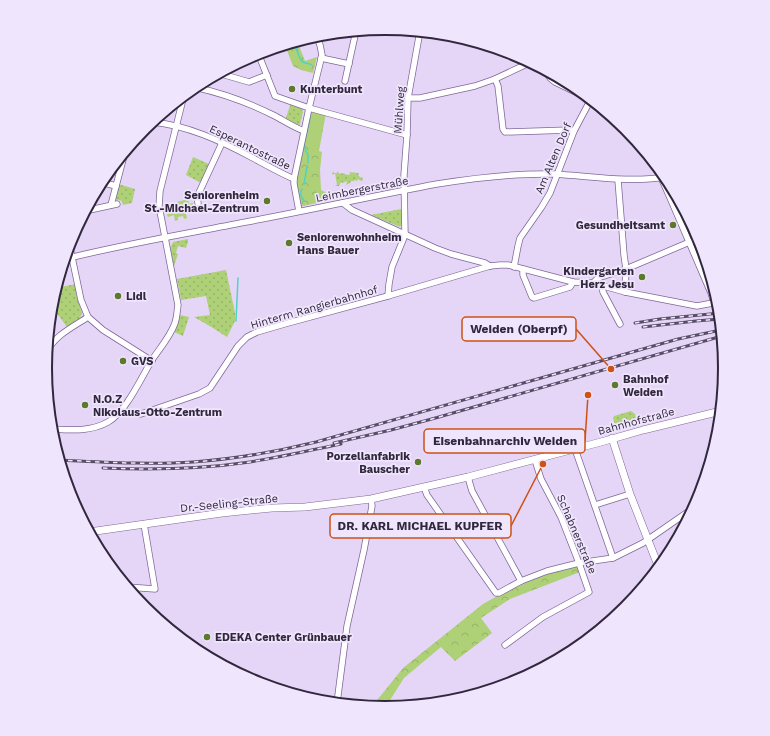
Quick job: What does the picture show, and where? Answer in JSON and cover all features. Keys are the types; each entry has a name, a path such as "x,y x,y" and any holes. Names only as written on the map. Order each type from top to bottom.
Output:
{"main road":[{"name":"Bahnhofstraße","path":"371,499 468,477 576,449 612,438 715,413"},
{"path":"612,438 630,494 656,561"},
{"name":"Dr.-Seeling-Straße","path":"95,531 222,513 371,499"}],"street":[{"path":"345,82 355,37"},
{"name":"Mühlweg","path":"405,235 404,175 408,98 419,37"},
{"path":"299,211 294,179 321,58 321,49 318,41"},
{"path":"321,58 348,64"},
{"path":"261,59 275,96 309,108 407,135"},
{"path":"408,98 420,98 475,86 524,65"},
{"path":"226,76 249,82 267,75"},
{"path":"495,78 498,86 503,129 505,132 574,131"},
{"path":"204,89 233,97 274,115 304,131"},
{"path":"57,429 76,430 93,428 115,418 170,333 176,319 178,305 159,206 159,194 182,104"},
{"name":"Am Alten Dorf","path":"514,267 520,238 546,201 558,175 574,131 589,104"},
{"name":"Esperantostraße","path":"160,123 176,126 222,143 243,152 294,179"},
{"path":"198,203 197,197 222,143"},
{"path":"92,209 114,204 120,167"},
{"name":"Leimbergerstraße","path":"72,257 165,237 404,190 463,180 504,175 548,174 618,180 659,178"},
{"path":"618,180 626,268 625,292"},
{"path":"108,184 116,186"},
{"path":"343,203 352,210 435,248 485,263 490,266 508,265 573,282 593,283 625,292 697,306 712,303"},
{"path":"674,203 708,286"},
{"path":"388,296 392,267 405,235"},
{"path":"593,283 598,278 693,241"},
{"path":"72,257 81,300 88,317 103,330 152,361"},
{"name":"Hinterm Rangierbahnhof","path":"122,409 127,412 141,414 200,394 210,388 238,346 247,337 257,332 490,266"},
{"path":"523,269 532,297 534,298 570,287 573,282"},
{"path":"602,286 603,292 620,324"},
{"path":"53,343 58,337 88,317"},
{"path":"576,449 613,558"},
{"name":"Schabnerstraße","path":"505,645 544,617 589,592 580,563 561,517 541,479 534,460"},
{"path":"468,477 472,491 521,581"},
{"path":"424,487 427,495 496,593 499,594 521,581 547,571 580,563 613,558 643,543 684,514"},
{"path":"595,505 630,494"},
{"path":"339,698 347,626 364,550 372,506 371,499"},
{"path":"135,588 154,589 144,524"}],"green space":[{"path":"299,46 305,61 317,57 313,73 293,66 287,50"},
{"path":"291,103 301,107 303,112 299,128 285,120"},
{"path":"310,110 326,113 319,151 322,152 320,170 321,190 333,196 334,199 299,207 295,173"},
{"path":"312,116 324,118 319,146 306,144"},
{"path":"193,157 209,164 201,183 186,175"},
{"path":"337,171 340,174 343,173 349,175 351,174 349,172 358,173 363,180 361,181 358,179 357,181 351,181 346,185 346,181 343,183 341,182 339,186 335,186 337,185 335,173 337,173"},
{"path":"118,184 135,189 132,203 123,205 122,201 114,199"},
{"path":"188,199 189,204 193,203 193,205 188,206 189,210 185,210 187,218 184,219 183,216 178,217 178,220 175,221 174,215 168,217 167,214 176,212 175,209 167,211 166,209 178,207 177,202"},
{"path":"401,209 402,224 400,227 371,215"},
{"path":"188,239 186,248 178,246 176,253 178,254 174,266 170,248 173,242"},
{"path":"226,270 235,313 235,321 227,337 194,317 210,315 206,296 181,300 177,279"},
{"path":"76,284 76,294 82,313 80,318 67,327 57,313 62,287"},
{"path":"180,315 189,317 183,336 174,332"},
{"path":"631,411 635,414 636,420 615,424 613,418 614,416"},
{"path":"578,566 580,572 510,599 481,618 492,633 455,661 441,647 404,678 390,701 377,701 403,668 483,604 537,578 569,567"}],"waterway":[{"path":"296,47 302,61 312,65"},
{"path":"308,163 308,155 304,145 310,118"},
{"path":"304,184 307,167"},
{"path":"302,189 301,195 304,201"},
{"path":"236,321 238,278"}],"railway":[{"path":"635,323 713,314"},
{"path":"643,327 714,319"},
{"path":"65,460 126,463 176,463 224,459 285,449 316,442 678,339 716,331"},
{"path":"334,443 439,417 716,338"},
{"path":"103,468 140,469 214,466 250,462 341,444"}],"place":[{"name":"Kunterbunt","path":"292,89"},
{"name":"Seniorenheim St.-Michael-Zentrum","path":"267,201"},
{"name":"Gesundheitsamt","path":"673,225"},
{"name":"Seniorenwohnheim Hans Bauer","path":"289,243"},
{"name":"Kindergarten Herz Jesu","path":"642,277"},
{"name":"Lidl","path":"118,296"},
{"name":"GVS","path":"123,361"},
{"name":"Weiden (Oberpf)","path":"611,369"},
{"name":"Bahnhof Weiden","path":"615,385"},
{"name":"Eisenbahnarchiv Weiden","path":"588,395"},
{"name":"N.O.Z Nikolaus-Otto-Zentrum","path":"85,405"},
{"name":"Porzellanfabrik Bauscher","path":"418,462"},
{"name":"DR. KARL MICHAEL KUPFER","path":"543,464"},
{"name":"EDEKA Center Grünbauer","path":"207,637"}]}
